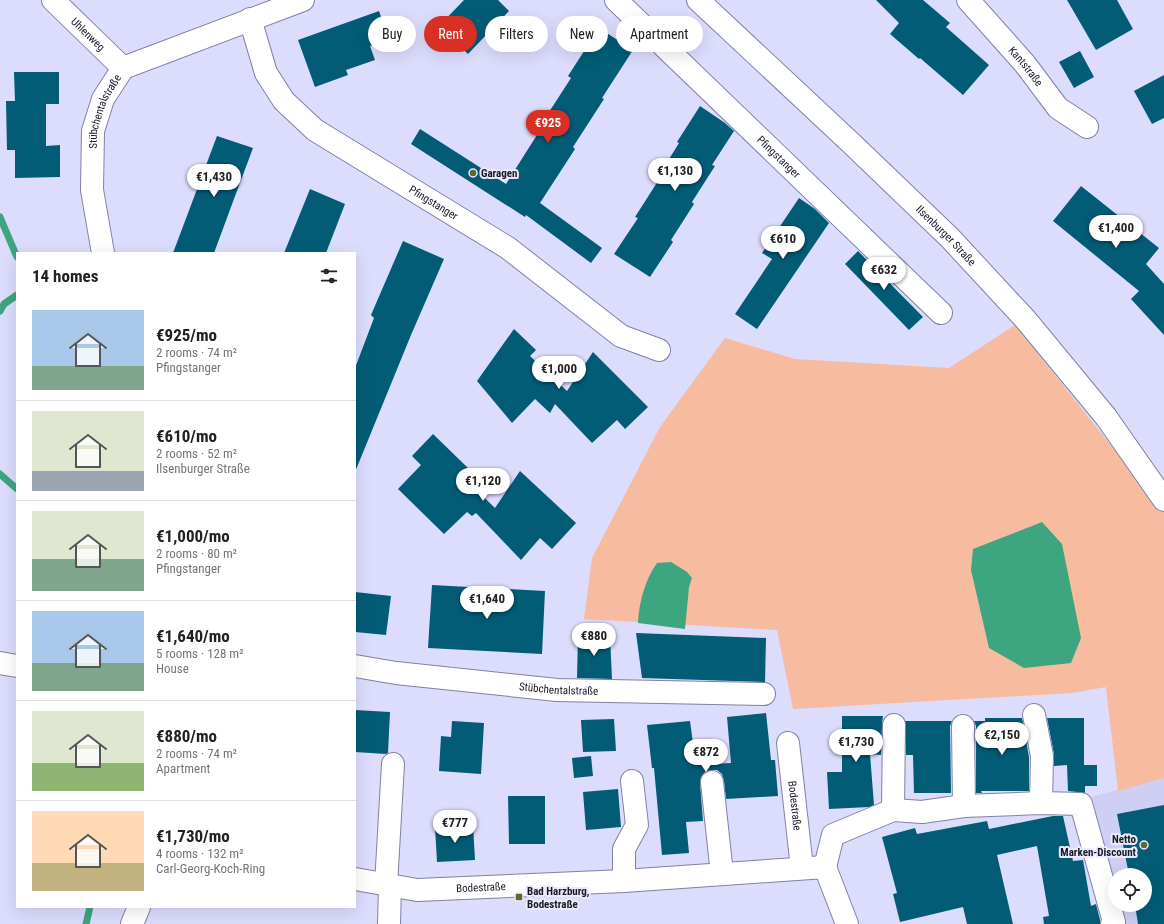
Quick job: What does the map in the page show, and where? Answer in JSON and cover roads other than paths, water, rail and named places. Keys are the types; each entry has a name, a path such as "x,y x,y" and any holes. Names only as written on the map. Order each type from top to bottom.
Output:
{"street":[{"name":"Uhlenweg","path":"53,0 123,68"},
{"name":"Stübchentalstraße","path":"102,252 92,190 93,131 104,99 123,68 303,0"},
{"name":"Pfingstanger","path":"616,0 942,313"},
{"name":"Ilsenburger Straße","path":"698,0 856,148 965,254 1026,320 1106,417 1164,500"},
{"name":"Kantstraße","path":"968,0 1025,64 1058,108 1087,127"},
{"name":"Pfingstanger","path":"250,19 266,73 284,102 315,130 508,248 621,336 659,350"},
{"path":"0,663 16,666"},
{"name":"Stübchentalstraße","path":"356,666 396,673 557,690 764,694"},
{"path":"1034,715 1042,756 1042,803"},
{"path":"893,810 894,725"},
{"path":"963,726 964,806"},
{"name":"Bodestraße","path":"788,743 802,868"},
{"path":"389,924 388,885 393,764"},
{"path":"624,881 624,849 637,825 632,781"},
{"path":"712,782 722,874"},
{"path":"848,924 825,867 833,835 893,810 922,812 964,806 1042,803 1081,804 1114,922 1112,924"},
{"name":"Bodestraße","path":"356,879 417,890 624,881 825,867"},
{"path":"132,924 139,908"}],"waterway":[{"path":"0,217 16,255"},
{"path":"0,311 4,304 16,296"},
{"path":"0,474 16,488"},
{"path":"86,924 90,908"}],"place":[{"name":"Garagen","path":"473,173"},
{"name":"Netto Marken-Discount","path":"1144,845"},
{"name":"Bad Harzburg, Bodestraße","path":"519,897"}]}
